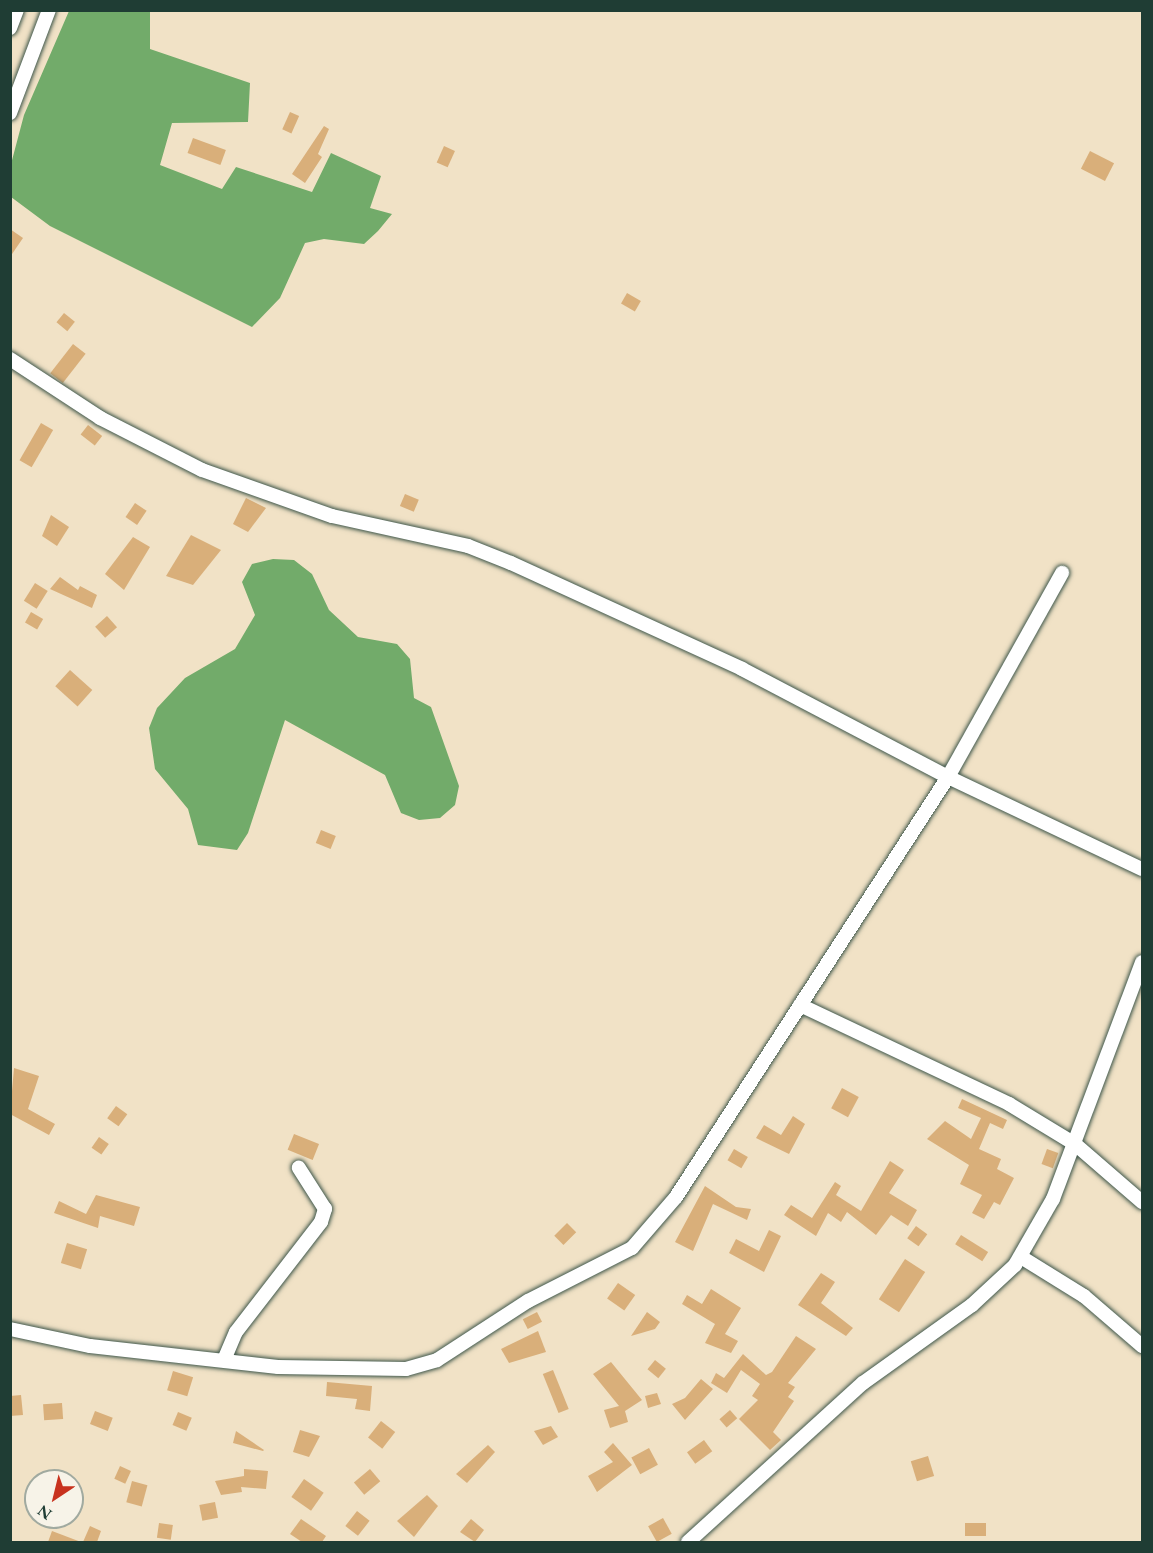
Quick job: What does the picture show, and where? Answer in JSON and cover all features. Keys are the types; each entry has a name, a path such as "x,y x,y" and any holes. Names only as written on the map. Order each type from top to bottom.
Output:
{"street":[{"path":"10,28 17,10"},
{"path":"10,113 49,10"},
{"path":"10,359 100,418 202,470 332,516 468,546 511,563 814,704 948,777 1143,869"},
{"path":"10,1329 90,1346 278,1366 419,1367 632,1248 676,1197 948,777 1062,573"},
{"path":"688,1542 863,1383 972,1305 1021,1257 1075,1144 1143,962"},
{"path":"800,1005 968,1083 1075,1144 1143,1202"},
{"path":"224,1360 236,1332 321,1222 325,1209 299,1168"},
{"path":"1021,1257 1084,1296 1143,1346"}],"green space":[{"path":"150,10 150,49 250,83 248,122 172,123 160,165 222,189 236,167 312,192 331,153 381,176 370,208 392,214 378,231 364,244 324,239 305,243 280,298 252,327 50,226 11,197 11,164 24,115 69,11"},
{"path":"273,559 294,560 312,574 329,610 358,637 397,644 410,659 414,698 431,707 459,786 455,805 440,818 419,820 401,813 385,775 285,720 248,833 237,850 198,845 188,809 155,769 149,728 157,708 185,678 235,649 255,615 242,582 252,564"}],"building":[{"path":"290,112 299,116 291,133 282,129"},
{"path":"324,126 329,129 318,154 322,157 305,183 292,174"},
{"path":"193,138 226,150 220,165 188,153"},
{"path":"444,146 455,151 448,167 437,162"},
{"path":"1090,151 1114,163 1105,181 1081,169"},
{"path":"10,229 23,238 10,257"},
{"path":"627,293 641,301 635,311 621,303"},
{"path":"64,313 75,322 67,331 56,322"},
{"path":"73,344 86,354 63,383 50,373"},
{"path":"41,423 53,430 32,467 20,460"},
{"path":"88,425 102,436 95,446 81,434"},
{"path":"405,494 419,500 414,512 400,506"},
{"path":"246,498 266,508 248,532 233,524"},
{"path":"135,503 147,511 137,525 125,517"},
{"path":"51,515 69,527 57,546 42,536"},
{"path":"191,535 221,550 193,585 166,576"},
{"path":"133,537 150,547 124,590 105,574"},
{"path":"60,577 78,590 80,586 97,595 92,608 50,589"},
{"path":"35,583 48,591 37,609 24,601"},
{"path":"31,612 43,619 37,629 25,622"},
{"path":"107,616 117,627 105,638 95,627"},
{"path":"70,670 92,690 78,706 55,686"},
{"path":"321,830 336,836 331,849 316,843"},
{"path":"14,1068 39,1076 28,1109 55,1124 49,1135 10,1114"},
{"path":"842,1088 859,1097 848,1117 831,1108"},
{"path":"962,1099 1007,1120 1003,1129 990,1123 979,1149 1001,1159 997,1169 1014,1178 1000,1205 994,1202 984,1219 972,1213 982,1195 960,1184 969,1165 927,1139 945,1121 971,1139 981,1118 958,1108"},
{"path":"116,1106 127,1114 119,1126 107,1118"},
{"path":"793,1116 805,1124 789,1154 756,1138 764,1125 781,1135"},
{"path":"294,1134 319,1144 313,1160 288,1150"},
{"path":"99,1137 109,1144 101,1155 92,1148"},
{"path":"734,1149 748,1157 741,1168 728,1160"},
{"path":"1047,1149 1058,1153 1053,1168 1042,1164"},
{"path":"890,1161 904,1170 889,1193 917,1210 908,1226 891,1215 876,1235 847,1212 841,1222 828,1213 816,1236 784,1215 791,1205 812,1218 835,1182 841,1186 836,1195 861,1211"},
{"path":"705,1186 736,1207 751,1209 747,1220 713,1204 693,1251 675,1242"},
{"path":"96,1195 140,1207 134,1226 100,1216 98,1228 54,1213 59,1201 86,1214"},
{"path":"567,1223 576,1232 563,1245 554,1236"},
{"path":"916,1226 927,1234 919,1246 907,1238"},
{"path":"769,1230 781,1236 764,1272 729,1253 736,1239 759,1251"},
{"path":"961,1235 988,1252 982,1261 955,1244"},
{"path":"67,1243 87,1249 81,1269 61,1263"},
{"path":"905,1259 925,1272 899,1312 879,1299"},
{"path":"821,1273 835,1282 821,1303 853,1328 846,1336 798,1305"},
{"path":"618,1283 635,1295 624,1311 607,1299"},
{"path":"711,1289 741,1308 725,1334 738,1341 731,1353 705,1343 715,1324 682,1304 687,1295 702,1304"},
{"path":"537,1312 542,1322 528,1329 523,1319"},
{"path":"647,1312 660,1322 655,1329 631,1336"},
{"path":"538,1331 546,1352 509,1363 501,1349"},
{"path":"796,1336 816,1349 788,1383 795,1387 788,1397 794,1401 773,1432 781,1440 770,1450 739,1419 758,1400 752,1396 760,1384 741,1370 727,1393 711,1383 716,1373 724,1378 743,1354 766,1375 772,1372"},
{"path":"655,1360 666,1369 658,1378 647,1369"},
{"path":"611,1362 642,1400 625,1411 628,1422 610,1428 604,1410 619,1406 593,1374"},
{"path":"553,1370 569,1409 559,1413 543,1374"},
{"path":"173,1371 193,1377 187,1396 167,1390"},
{"path":"701,1379 713,1389 685,1420 672,1404 685,1398"},
{"path":"327,1382 372,1386 370,1411 355,1409 357,1399 326,1396"},
{"path":"657,1393 661,1404 648,1408 645,1396"},
{"path":"21,1395 23,1415 10,1416 10,1396"},
{"path":"62,1403 63,1419 44,1420 43,1404"},
{"path":"730,1410 737,1418 727,1427 719,1419"},
{"path":"95,1411 113,1418 108,1431 90,1424"},
{"path":"178,1412 192,1418 186,1431 173,1425"},
{"path":"381,1421 395,1432 382,1449 368,1438"},
{"path":"551,1426 558,1437 543,1445 534,1431"},
{"path":"300,1430 320,1436 309,1457 293,1452"},
{"path":"236,1431 264,1450 233,1443"},
{"path":"704,1440 712,1451 695,1464 687,1452"},
{"path":"613,1443 632,1465 597,1492 588,1476 613,1462 604,1452"},
{"path":"488,1445 495,1452 467,1483 456,1474"},
{"path":"649,1448 658,1465 640,1474 631,1457"},
{"path":"928,1456 934,1476 917,1481 911,1461"},
{"path":"120,1466 131,1471 125,1484 114,1479"},
{"path":"244,1469 268,1471 266,1489 241,1487 242,1492 221,1495 215,1481 244,1476"},
{"path":"370,1469 380,1481 364,1495 354,1482"},
{"path":"304,1479 324,1493 311,1511 291,1497"},
{"path":"132,1481 147,1485 142,1506 126,1502"},
{"path":"427,1495 438,1506 414,1537 397,1521"},
{"path":"215,1502 218,1518 202,1521 199,1505"},
{"path":"357,1511 370,1521 358,1536 345,1526"},
{"path":"663,1518 672,1534 657,1542 648,1526"},
{"path":"301,1519 326,1536 322,1542 302,1542 290,1534"},
{"path":"471,1519 484,1530 475,1542 460,1532"},
{"path":"159,1523 173,1525 171,1540 157,1538"},
{"path":"965,1523 986,1523 986,1536 965,1536"},
{"path":"90,1526 101,1531 97,1542 83,1542"},
{"path":"52,1531 81,1542 48,1542"}]}
